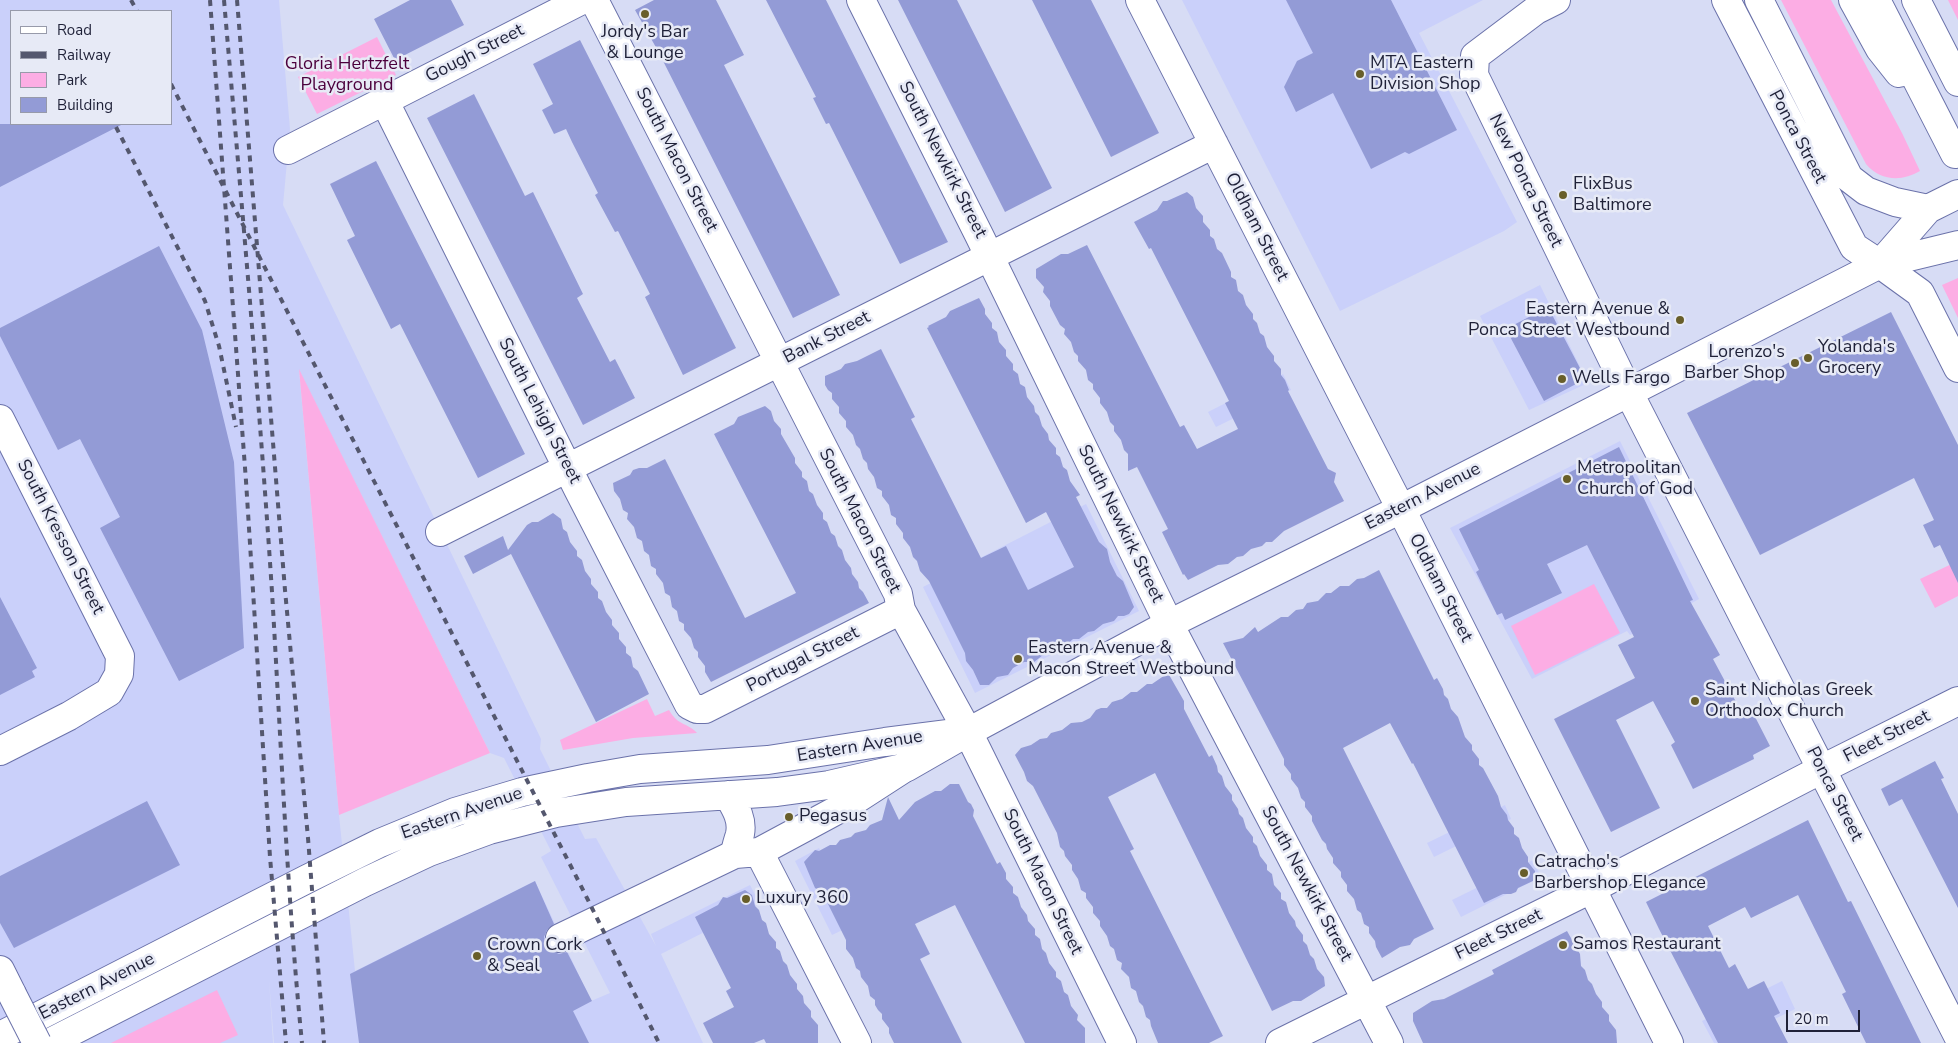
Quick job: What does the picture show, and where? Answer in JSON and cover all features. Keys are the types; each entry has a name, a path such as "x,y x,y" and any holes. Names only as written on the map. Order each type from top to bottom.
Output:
{"main road":[{"name":"Gough Street","path":"288,150 582,0"},
{"name":"South Macon Street","path":"594,0 778,363 898,594 901,610 968,732 1122,1043"},
{"name":"South Newkirk Street","path":"862,0 1170,624 1388,1043"},
{"name":"Oldham Street","path":"1140,0 1401,509 1669,1043"},
{"name":"New Ponca Street","path":"1556,0 1536,10 1476,56 1474,76 1628,391"},
{"name":"Ponca Street","path":"1726,0 1854,247 1920,293 1958,368"},
{"path":"1759,0 1849,178 1866,191 1911,206 1942,203"},
{"path":"1853,0 1880,49 1940,124"},
{"path":"1876,0 1955,154"},
{"path":"1916,0 1958,82"},
{"name":"South Lehigh Street","path":"384,100 663,657 689,705 697,709 705,709"},
{"name":"Bank Street","path":"440,532 1214,144"},
{"name":"Eastern Avenue","path":"1880,264 1942,203"},
{"name":"Eastern Avenue","path":"560,938 747,853 852,802 907,766 1170,624 1401,509 1628,391 1880,264 1958,245"},
{"name":"Ponca Street","path":"1628,391 1958,1036"},
{"name":"South Kresson Street","path":"0,419 120,656 119,674 108,692 70,716 0,751"},
{"name":"Portugal Street","path":"705,709 901,610"},
{"name":"Fleet Street","path":"1280,1043 1591,889 1958,701"},
{"name":"Eastern Avenue","path":"0,1036 380,843 465,809 522,792 640,769 768,760 885,742 968,732"},
{"name":"Eastern Avenue","path":"49,1043 365,882 429,852 481,833 556,813 626,802 777,792 829,785 907,766"},
{"path":"728,795 739,817 740,833 736,844 747,853 857,1043"},
{"path":"6,982 37,1043"}],"shaded area":[{"path":"0,0 279,0 290,129 283,205 541,739 540,749 585,839 596,838 656,946 651,934 750,885 760,904 661,954 703,1043 274,1043 269,980 273,1043 0,1043","holes":["299,370 490,753 504,758 551,851 541,857 610,993 591,1001 535,881 355,971"]},
{"path":"1182,0 1483,0 1419,33 1517,222 1504,231 1340,311"},
{"path":"1540,285 1588,383 1529,410 1480,316"},
{"path":"1283,374 1291,390 1216,427 1208,412"},
{"path":"1620,441 1699,599 1656,623 1630,635 1627,631 1532,679 1450,528"},
{"path":"1086,504 1139,611 975,693 923,587"},
{"path":"1505,805 1511,819 1434,857 1427,843"},
{"path":"819,848 857,923 832,935 795,861"},
{"path":"1533,860 1541,877 1461,917 1452,900"},
{"path":"1782,981 1795,1009 1726,1043 1714,1043 1702,1021"}],"green space":[{"path":"1781,0 1831,0 1902,133 1920,171 1906,177 1891,178 1878,174 1866,164"},
{"path":"1948,0 1958,0 1958,20"},
{"name":"Gloria Hertzfelt Playground","path":"377,37 396,75 317,114 298,77"},
{"path":"1958,278 1958,318 1942,285"},
{"path":"299,369 490,753 339,815"},
{"path":"1958,561 1958,596 1935,608 1920,579"},
{"path":"1594,584 1620,633 1535,675 1511,626"},
{"path":"647,699 655,716 669,710 676,719 697,733 633,738 563,750 560,740"},
{"path":"217,990 238,1035 220,1043 111,1043"}],"building":[{"path":"410,0 451,0 464,25 395,60 374,19"},
{"path":"654,0 716,0 744,55 724,65 840,295 793,318 658,51 635,10"},
{"path":"766,0 826,0 948,242 900,264 829,123 826,124 813,98 816,97"},
{"path":"898,0 957,0 1052,188 1005,212"},
{"path":"1032,0 1091,0 1159,133 1111,157"},
{"name":"MTA Eastern Division Shop","path":"1286,0 1391,0 1457,130 1409,154 1405,152 1371,169 1333,93 1296,112 1284,87 1297,61 1313,53"},
{"path":"580,40 736,348 683,375 645,297 650,294 618,231 615,232 595,195 598,193 566,129 554,134 542,110 553,104 533,64"},
{"path":"474,94 525,196 533,192 583,294 577,298 610,362 615,359 635,398 583,425 427,118"},
{"path":"0,124 121,125 0,187"},
{"path":"376,161 525,454 478,478 400,324 391,329 347,240 355,236 330,184"},
{"path":"1187,192 1193,197 1196,208 1203,216 1203,222 1210,230 1210,236 1214,239 1217,249 1222,253 1231,272 1231,277 1236,280 1238,291 1243,295 1260,333 1264,336 1267,347 1274,356 1274,361 1281,369 1281,375 1285,380 1288,391 1328,469 1336,473 1334,482 1344,501 1284,531 1272,542 1266,542 1262,546 1251,549 1243,556 1237,557 1228,564 1218,565 1188,580 1183,575 1162,532 1168,529 1137,467 1128,471 1128,454 1114,431 1114,426 1110,422 1107,412 1100,403 1100,398 1093,389 1093,384 1088,380 1086,370 1078,361 1078,356 1074,352 1071,342 1064,334 1065,329 1060,325 1050,306 1050,301 1043,292 1044,287 1036,278 1036,269 1061,254 1068,254 1087,245 1180,427 1184,425 1197,449 1238,429 1225,403 1229,401 1215,373 1151,248 1149,249 1134,222 1157,210 1163,201"},
{"path":"159,246 202,330 234,462 244,648 179,681 100,528 120,517 80,439 58,450 0,336 0,328"},
{"path":"979,298 985,309 985,314 992,323 992,328 997,332 999,342 1006,350 1006,356 1013,364 1013,370 1018,374 1020,384 1025,387 1027,397 1034,406 1042,426 1048,434 1049,440 1056,448 1056,454 1060,457 1070,481 1080,495 1076,497 1099,542 1107,549 1110,562 1117,576 1123,581 1134,607 1129,614 1118,616 1114,621 1103,624 1079,639 1073,639 1064,647 1058,647 1034,662 1024,662 1013,668 1008,675 997,677 989,685 980,685 973,670 966,661 965,653 929,581 920,571 910,547 903,538 903,533 896,524 896,518 891,515 889,505 882,496 882,491 877,488 874,477 863,459 860,449 856,445 853,435 846,427 846,421 839,413 839,407 832,399 832,393 825,385 825,376 841,369 845,364 857,361 881,349 915,417 911,419 981,558 1006,546 1028,590 1074,567 1046,512 1026,523 927,328 946,317 950,311"},
{"path":"1548,307 1581,370 1576,384 1544,401 1506,329"},
{"path":"1891,312 1958,445 1958,583 1940,545 1934,548 1923,525 1934,520 1914,478 1760,555 1687,413"},
{"path":"765,406 771,411 774,421 781,429 781,434 795,458 795,463 802,472 802,477 807,481 809,491 813,494 817,505 823,513 823,519 827,522 831,533 835,536 845,560 851,568 852,574 858,582 859,588 869,603 711,682 691,638 684,630 684,624 679,621 677,611 672,607 670,596 665,593 663,583 656,574 656,569 651,566 649,555 644,551 642,541 637,538 634,527 627,519 628,513 623,510 620,499 614,491 613,483 630,475 633,470 647,468 665,459 745,618 796,593 714,434 734,424 738,417"},
{"path":"1619,447 1693,600 1690,601 1720,655 1713,659 1742,713 1751,709 1770,746 1753,755 1754,759 1693,789 1671,745 1675,742 1653,701 1616,720 1660,808 1611,832 1554,719 1635,678 1618,645 1634,637 1587,545 1547,564 1562,593 1505,620 1502,613 1497,615 1476,572 1479,570 1459,529"},
{"path":"553,513 561,519 563,529 567,532 570,542 577,551 577,556 582,560 585,571 591,579 591,584 598,592 598,598 602,601 606,612 612,620 612,625 619,633 619,639 626,647 626,653 631,657 633,667 638,671 649,694 596,722 511,554 473,574 464,556 503,536 508,550 527,525 532,522 538,522"},
{"path":"1379,570 1434,680 1437,678 1451,709 1458,717 1465,737 1472,745 1472,750 1479,759 1479,765 1483,768 1498,796 1501,807 1514,828 1514,834 1519,838 1522,848 1528,857 1528,862 1535,871 1535,880 1518,888 1516,892 1503,894 1484,903 1413,763 1390,723 1343,748 1434,929 1414,939 1410,945 1400,947 1382,958 1375,941 1369,933 1369,927 1364,924 1354,899 1347,891 1347,885 1341,877 1341,872 1333,863 1333,858 1312,821 1312,816 1305,807 1305,802 1301,798 1298,788 1291,779 1291,774 1284,765 1284,759 1223,643 1243,638 1255,627 1258,632 1281,617 1288,617 1296,610 1303,609 1307,603 1318,601 1326,593 1331,593 1340,586 1349,586 1357,579 1364,578"},
{"path":"0,597 37,668 32,671 35,677 0,695"},
{"path":"1168,673 1184,701 1184,709 1209,757 1212,755 1218,772 1232,795 1232,800 1243,818 1246,828 1253,837 1253,842 1257,846 1260,856 1267,865 1267,870 1272,874 1274,885 1281,893 1281,899 1286,902 1289,913 1303,935 1303,941 1314,959 1317,969 1324,977 1325,986 1301,1001 1293,1001 1272,1011 1155,773 1108,797 1134,849 1130,851 1223,1036 1209,1043 1158,1043 1150,1020 1146,1017 1136,991 1131,988 1129,977 1121,969 1122,963 1117,960 1114,949 1110,946 1107,936 1100,926 1100,921 1093,913 1093,907 1086,898 1086,893 1081,890 1078,879 1072,870 1072,865 1060,847 1057,833 1033,786 1027,781 1015,755 1021,748 1031,745 1040,739 1047,738 1051,733 1062,730 1071,723 1082,722 1090,718 1096,710 1107,708 1112,702 1122,699 1131,692 1137,692 1147,684 1152,684"},
{"path":"1935,761 1944,778 1941,779 1958,814 1958,908 1902,799 1889,806 1881,789"},
{"path":"950,784 959,784 968,802 971,804 974,810 973,816 997,864 1000,862 1006,873 1006,879 1013,887 1013,893 1018,897 1028,921 1035,929 1035,935 1040,939 1042,949 1046,953 1049,963 1056,972 1056,977 1061,981 1071,1006 1078,1015 1077,1020 1085,1028 1085,1043 1025,1043 955,905 915,924 930,954 920,959 962,1043 894,1043 889,1033 889,1028 882,1019 882,1014 875,1005 875,1000 870,996 868,986 846,949 846,940 822,892 815,888 804,862 815,850 819,851 830,845 836,845 840,840 866,830 870,825 882,820 888,797 899,820 915,802 935,791 941,791"},
{"path":"147,801 180,865 14,948 0,923 0,876"},
{"path":"1808,820 1848,902 1851,901 1921,1043 1866,1043 1842,994 1846,992 1798,895 1751,918 1745,907 1708,926 1729,968 1735,964 1748,989 1764,981 1780,1013 1774,1016 1788,1043 1718,1043 1659,929 1646,902"},
{"name":"Crown Cork & Seal","path":"535,881 554,924 547,930 544,937 546,944 552,951 559,954 567,952 592,1001 573,1011 589,1043 359,1043 350,974"},
{"path":"745,890 752,895 762,920 766,923 769,934 776,942 776,948 780,951 790,975 797,984 797,989 803,996 804,1003 811,1011 811,1017 818,1025 818,1043 766,1043 764,1039 754,1043 713,1043 703,1023 734,1007 726,991 731,988 695,917 718,905 723,897 727,898"},
{"path":"1567,931 1580,954 1581,966 1602,1002 1602,1007 1609,1015 1609,1021 1616,1030 1617,1043 1423,1043 1413,1021 1413,1013 1432,1001 1444,999 1494,974 1492,970"}],"railway":[{"path":"131,0 136,10"},
{"path":"210,0 246,481 270,857 286,1043"},
{"path":"224,0 250,296 272,592 288,874 302,1043"},
{"path":"237,0 324,1043"},
{"path":"172,86 580,884 659,1043"},
{"path":"116,127 205,301 219,346 236,427"}],"place":[{"name":"Jordy's Bar & Lounge","path":"645,14"},
{"name":"MTA Eastern Division Shop","path":"1360,74"},
{"name":"FlixBus Baltimore","path":"1563,195"},
{"name":"Eastern Avenue & Ponca Street Westbound","path":"1680,320"},
{"name":"Yolanda's Grocery","path":"1808,358"},
{"name":"Lorenzo's Barber Shop","path":"1795,363"},
{"name":"Wells Fargo","path":"1562,379"},
{"name":"Metropolitan Church of God","path":"1567,479"},
{"name":"Eastern Avenue & Macon Street Westbound","path":"1018,659"},
{"name":"Saint Nicholas Greek Orthodox Church","path":"1695,701"},
{"name":"Pegasus","path":"789,817"},
{"name":"Catracho's Barbershop Elegance","path":"1524,873"},
{"name":"Luxury 360","path":"746,899"},
{"name":"Samos Restaurant","path":"1563,945"},
{"name":"Crown Cork & Seal","path":"477,956"}]}
